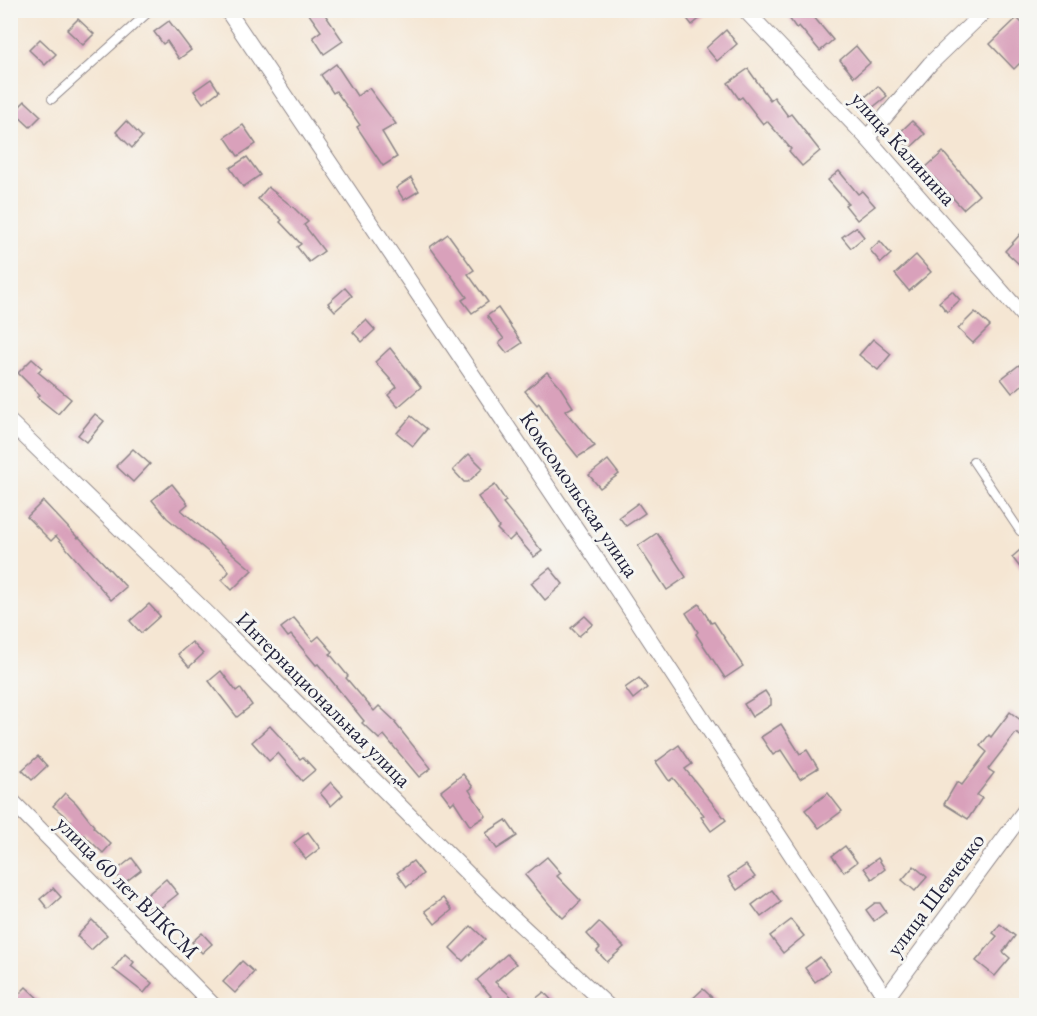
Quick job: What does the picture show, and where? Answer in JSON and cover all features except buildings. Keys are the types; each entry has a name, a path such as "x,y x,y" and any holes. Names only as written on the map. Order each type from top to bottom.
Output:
{"street":[{"name":"Комсомольская улица","path":"227,10 611,581 886,1003"},
{"name":"улица Калинина","path":"745,10 867,138 1026,319"},
{"path":"867,138 930,64 986,10"},
{"name":"Интернациональная улица","path":"10,422 208,614 492,898 608,1005"},
{"name":"улица 60 лет ВЛКСМ","path":"10,799 214,1005"},
{"name":"улица Шевченко","path":"886,1003 1026,808"}],"lane":[{"path":"52,99 151,10"},
{"path":"973,461 1020,531 1026,526"}]}
